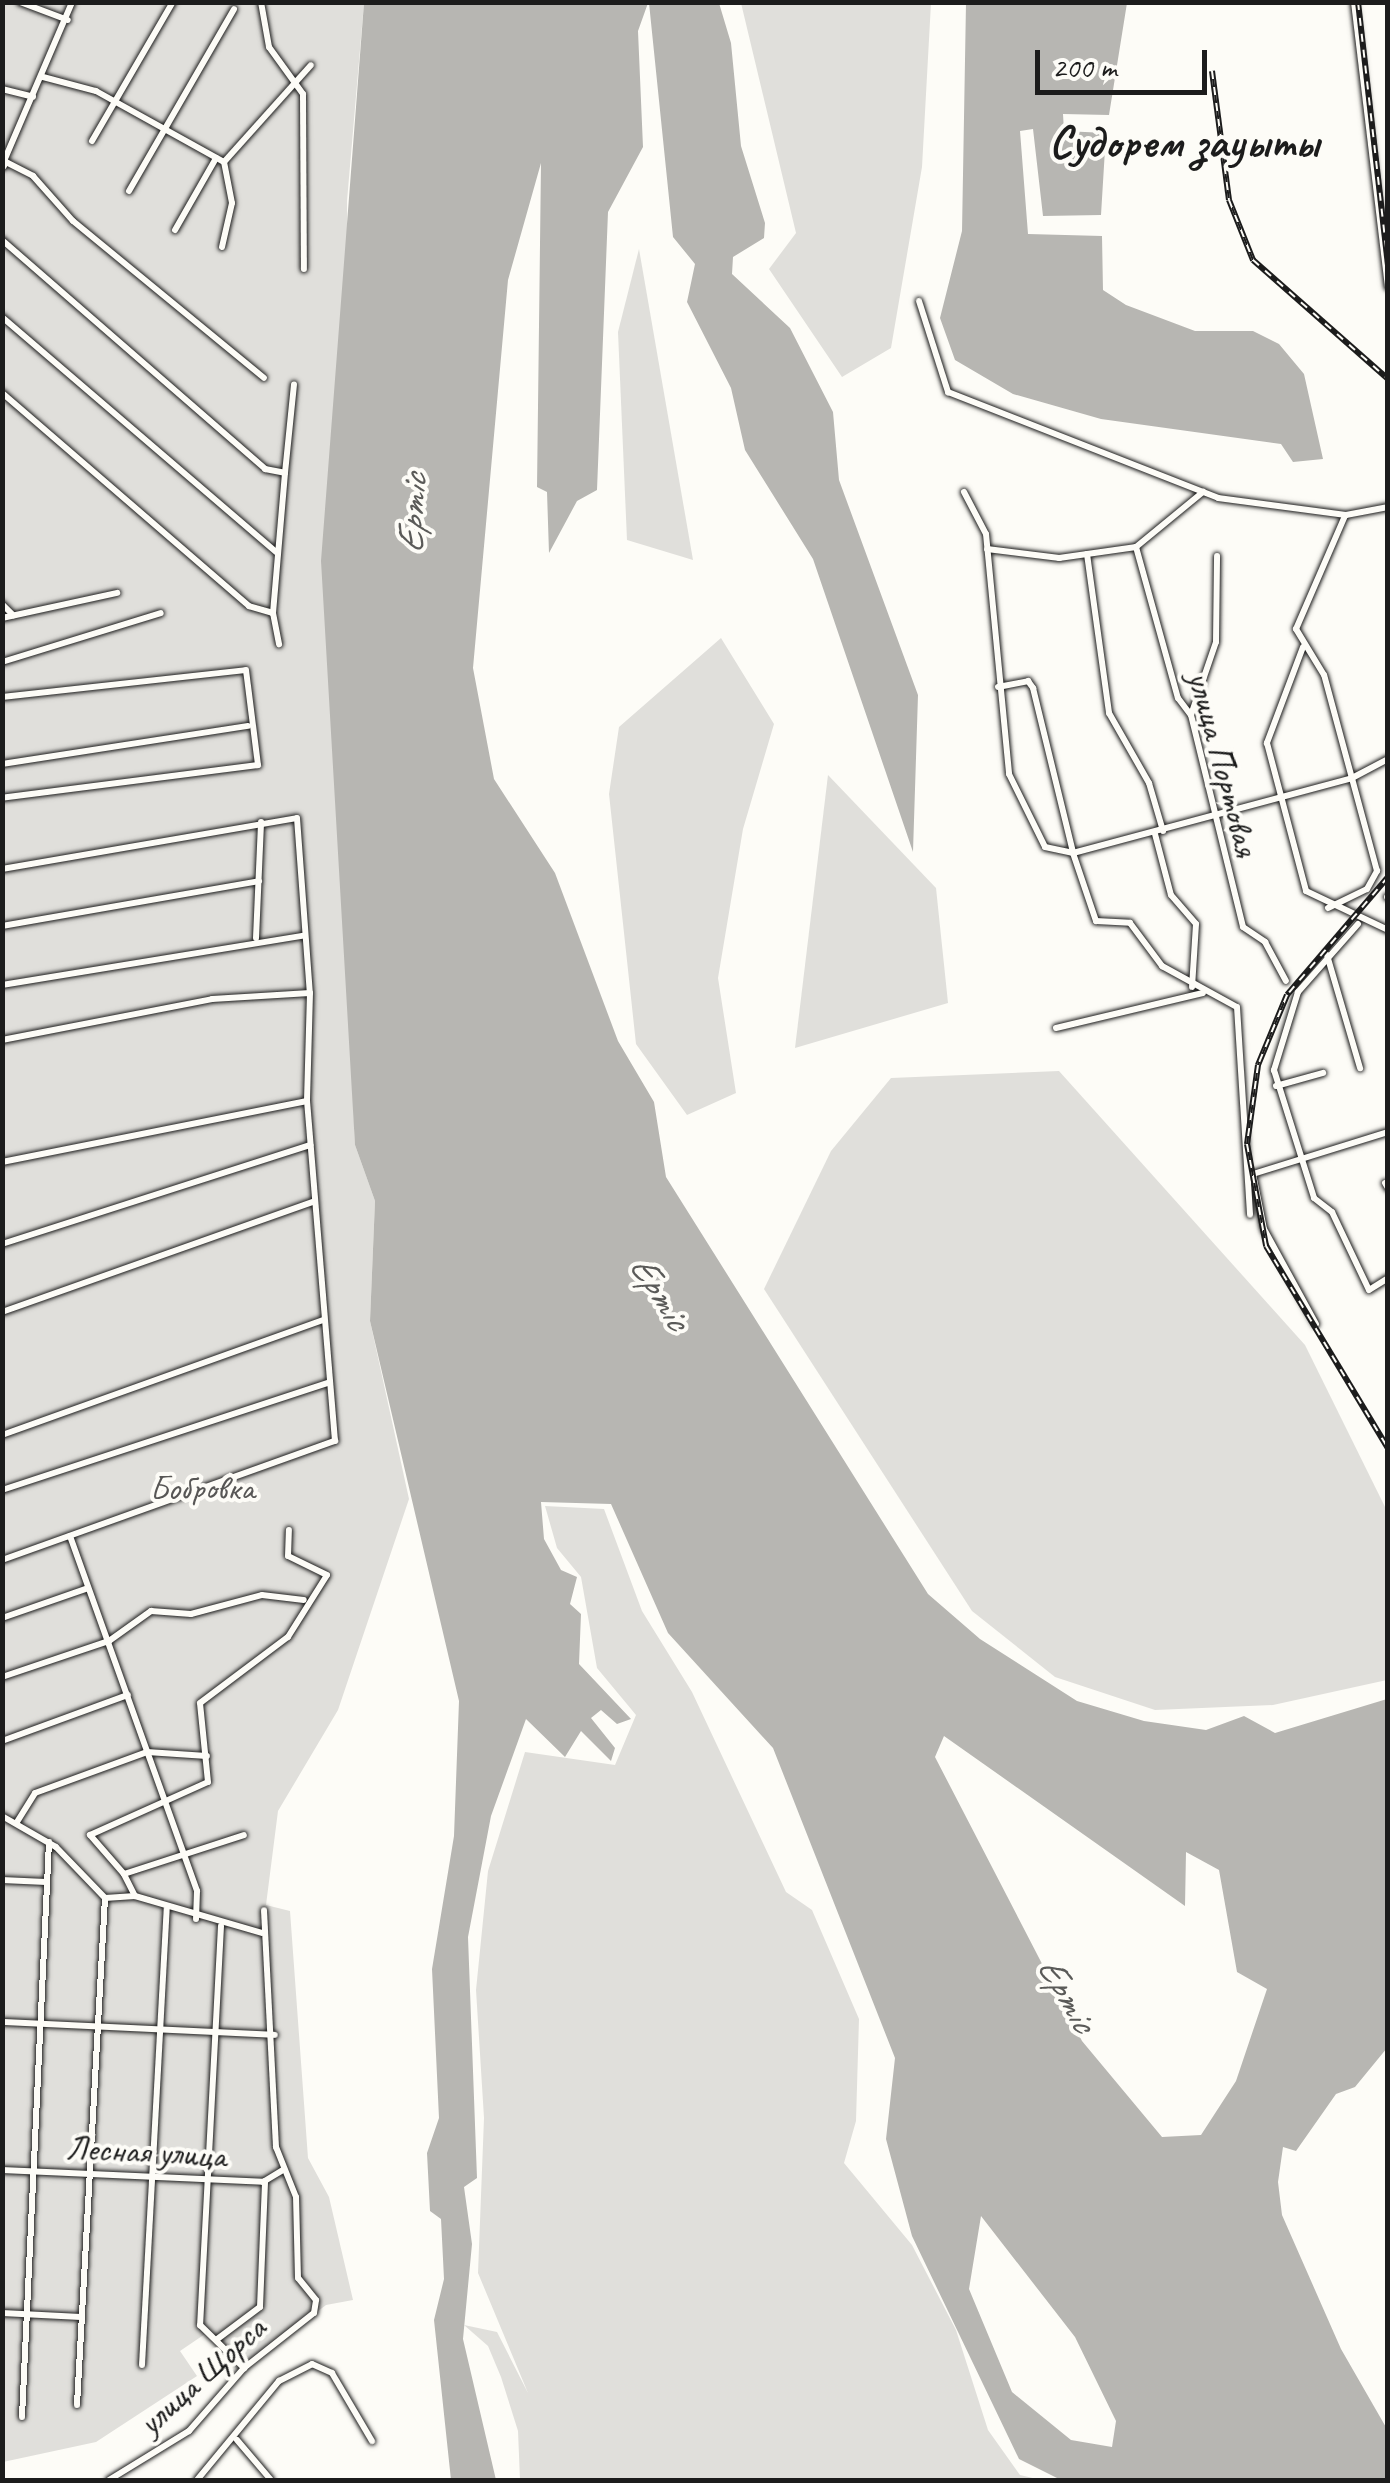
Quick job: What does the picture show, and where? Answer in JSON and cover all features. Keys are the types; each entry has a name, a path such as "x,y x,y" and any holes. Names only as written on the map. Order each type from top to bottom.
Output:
{"street":[{"path":"20,2 68,20"},
{"path":"72,2 68,20 3,162 34,176 73,221 264,378"},
{"path":"92,141 173,2"},
{"path":"261,2 269,47 298,86 308,146 304,269"},
{"path":"1354,2 1388,287"},
{"path":"130,192 234,9"},
{"path":"175,230 220,160 298,86 311,65"},
{"path":"42,76 115,102 220,160 232,203 222,246"},
{"path":"2,89 33,97"},
{"path":"2,240 255,461 284,472"},
{"path":"919,301 948,392 1203,492 1346,515 1388,507"},
{"path":"2,317 276,552"},
{"path":"279,644 273,613 276,552 289,497 284,472 294,384"},
{"path":"2,393 249,606 273,613"},
{"path":"964,492 987,549 1010,774 1046,847 1073,853 1159,832 1352,778 1388,759"},
{"path":"987,549 1087,554 1136,547 1203,492"},
{"path":"1328,908 1367,890 1376,871 1324,675 1303,647 1296,629 1304,596 1346,515"},
{"name":"улица Портовая","path":"1136,547 1178,698 1192,714 1212,817 1243,927 1264,942 1286,980"},
{"path":"1087,554 1109,713 1159,832 1171,895 1196,924 1192,987"},
{"path":"1192,714 1216,642 1217,556"},
{"path":"2,618 117,593"},
{"path":"2,604 13,615"},
{"path":"2,662 162,613"},
{"path":"1303,647 1267,742 1306,891 1358,924 1388,930"},
{"path":"2,697 246,670 248,725 258,765 2,798"},
{"path":"998,686 1034,688 1073,853 1096,920 1130,923 1162,966 1192,987 1237,1007 1250,1215"},
{"path":"2,764 248,725"},
{"path":"2,869 297,818 302,936 310,993 307,1100 335,1441 2,1560"},
{"path":"256,938 261,822"},
{"path":"2,926 259,881"},
{"path":"1358,924 1327,955 1290,1007 1276,1086 1299,1157 1369,1290 1388,1278"},
{"path":"2,986 256,938 302,936"},
{"path":"1327,955 1360,1068"},
{"path":"2,1040 212,999 310,993"},
{"path":"1056,1028 1204,993"},
{"path":"1276,1086 1322,1073"},
{"path":"2,1162 307,1100"},
{"path":"1316,1324 1264,1229 1253,1174 1388,1132"},
{"path":"2,1244 310,1144"},
{"path":"2,1312 314,1201"},
{"path":"2,1435 323,1320"},
{"path":"2,1490 328,1383"},
{"path":"135,1896 124,1874 90,1835 208,1782 200,1703 288,1637 304,1600 328,1568 291,1559 289,1530"},
{"path":"70,1536 184,1856 196,1919"},
{"path":"2,1618 88,1588"},
{"path":"2,1677 109,1640 159,1609 191,1614 262,1595 304,1600"},
{"path":"2,1741 128,1695"},
{"path":"17,1822 35,1793 147,1752 207,1756"},
{"path":"2,1816 49,1842 105,1898 77,2405"},
{"path":"124,1874 244,1835"},
{"path":"22,2417 49,1842"},
{"path":"2,1880 47,1882"},
{"path":"105,1898 135,1896 196,1919 262,1933"},
{"path":"142,2365 156,2032 167,1909"},
{"path":"264,1910 262,1933 283,2170"},
{"path":"221,1926 200,2325 244,2368"},
{"path":"2,2022 274,2035"},
{"name":"Лесная улица","path":"2,2170 208,2182 266,2181 283,2170"},
{"name":"улица Щорса","path":"109,2480 189,2431 244,2368 314,2312 316,2300 298,2278 298,2206 283,2170"},
{"path":"216,2340 260,2307 266,2181"},
{"path":"2,2314 81,2317"},
{"path":"198,2480 237,2440 279,2381 312,2364 332,2373 372,2441"},
{"path":"237,2440 271,2480"}],"green space":[{"name":"Бобровка","path":"2,3 364,3 347,201 347,962 355,1145 375,1201 370,1321 409,1499 338,1710 278,1811 266,1905 290,1911 308,2158 329,2197 353,2300 326,2305 243,2368 208,2332 180,2351 197,2376 96,2442 3,2462"},
{"path":"741,3 931,3 922,167 891,348 842,377 769,269 796,233"},
{"path":"639,249 693,560 627,540 618,332"},
{"path":"721,638 774,724 743,829 718,978 736,1093 687,1115 636,1044 609,794 619,727"},
{"path":"828,775 936,888 948,1003 795,1048"},
{"path":"1059,1071 1305,1345 1387,1511 1387,1680 1273,1705 1155,1710 1055,1677 972,1611 764,1289 831,1151 891,1078"},
{"path":"545,1506 604,1509 642,1611 692,1692 786,1892 812,1910 859,2019 856,2121 844,2163 912,2245 956,2330 988,2430 1020,2475 1041,2480 520,2480 518,2431 501,2377 488,2346 464,2325 497,2332 528,2393 478,2273 484,2118 476,1990 488,1871 525,1752 615,1765 636,1715 597,1668 581,1577 557,1548"}],"water":[{"name":"Ертіс","path":"364,3 648,3 638,31 643,147 608,212 597,490 577,501 549,553 547,492 537,487 541,163 508,280 473,668 494,779 555,873 618,1041 654,1102 666,1177 928,1594 980,1639 1077,1701 1144,1721 1206,1730 1244,1716 1275,1733 1387,1699 1387,2048 1355,2087 1336,2094 1296,2151 1283,2147 1278,2182 1282,2215 1341,2349 1387,2429 1387,2480 1061,2480 1019,2459 912,2236 886,2139 895,2058 773,1748 668,1633 611,1504 541,1502 544,1539 561,1570 577,1577 570,1604 581,1614 579,1664 631,1719 617,1724 601,1710 591,1718 615,1748 611,1761 581,1731 565,1757 526,1719 491,1816 468,1937 477,2178 464,2187 472,2244 463,2339 496,2480 451,2480 434,2320 444,2279 441,2219 430,2211 427,2153 439,2118 432,1969 454,1836 459,1701 370,1321 375,1201 355,1145 321,561","holes":["944,1736 1185,1906 1186,1852 1219,1870 1237,1972 1267,1989 1236,2081 1201,2135 1162,2137 1082,2041 935,1757","981,2216 1075,2337 1116,2421 1112,2447 1071,2440 1012,2392 969,2289"]},
{"path":"649,3 719,3 731,43 741,146 765,223 764,238 733,257 732,274 790,328 833,412 839,480 918,695 913,852 813,559 745,450 731,388 687,302 695,264 673,237"},
{"path":"966,3 1127,3 1109,115 1063,114 1064,131 1106,133 1101,215 1043,216 1033,129 1020,131 1028,234 1102,236 1103,290 1126,305 1195,331 1253,331 1279,344 1304,374 1323,459 1293,462 1281,444 1101,419 1013,394 955,360 940,318 962,231"}],"railway":[{"path":"1358,2 1388,264"},
{"path":"1212,71 1229,200 1253,260 1388,379"},
{"path":"1388,877 1287,995 1258,1065 1247,1144 1266,1246 1388,1448"}],"district":[{"name":"Судорем зауыты","path":"1184,143"}]}
